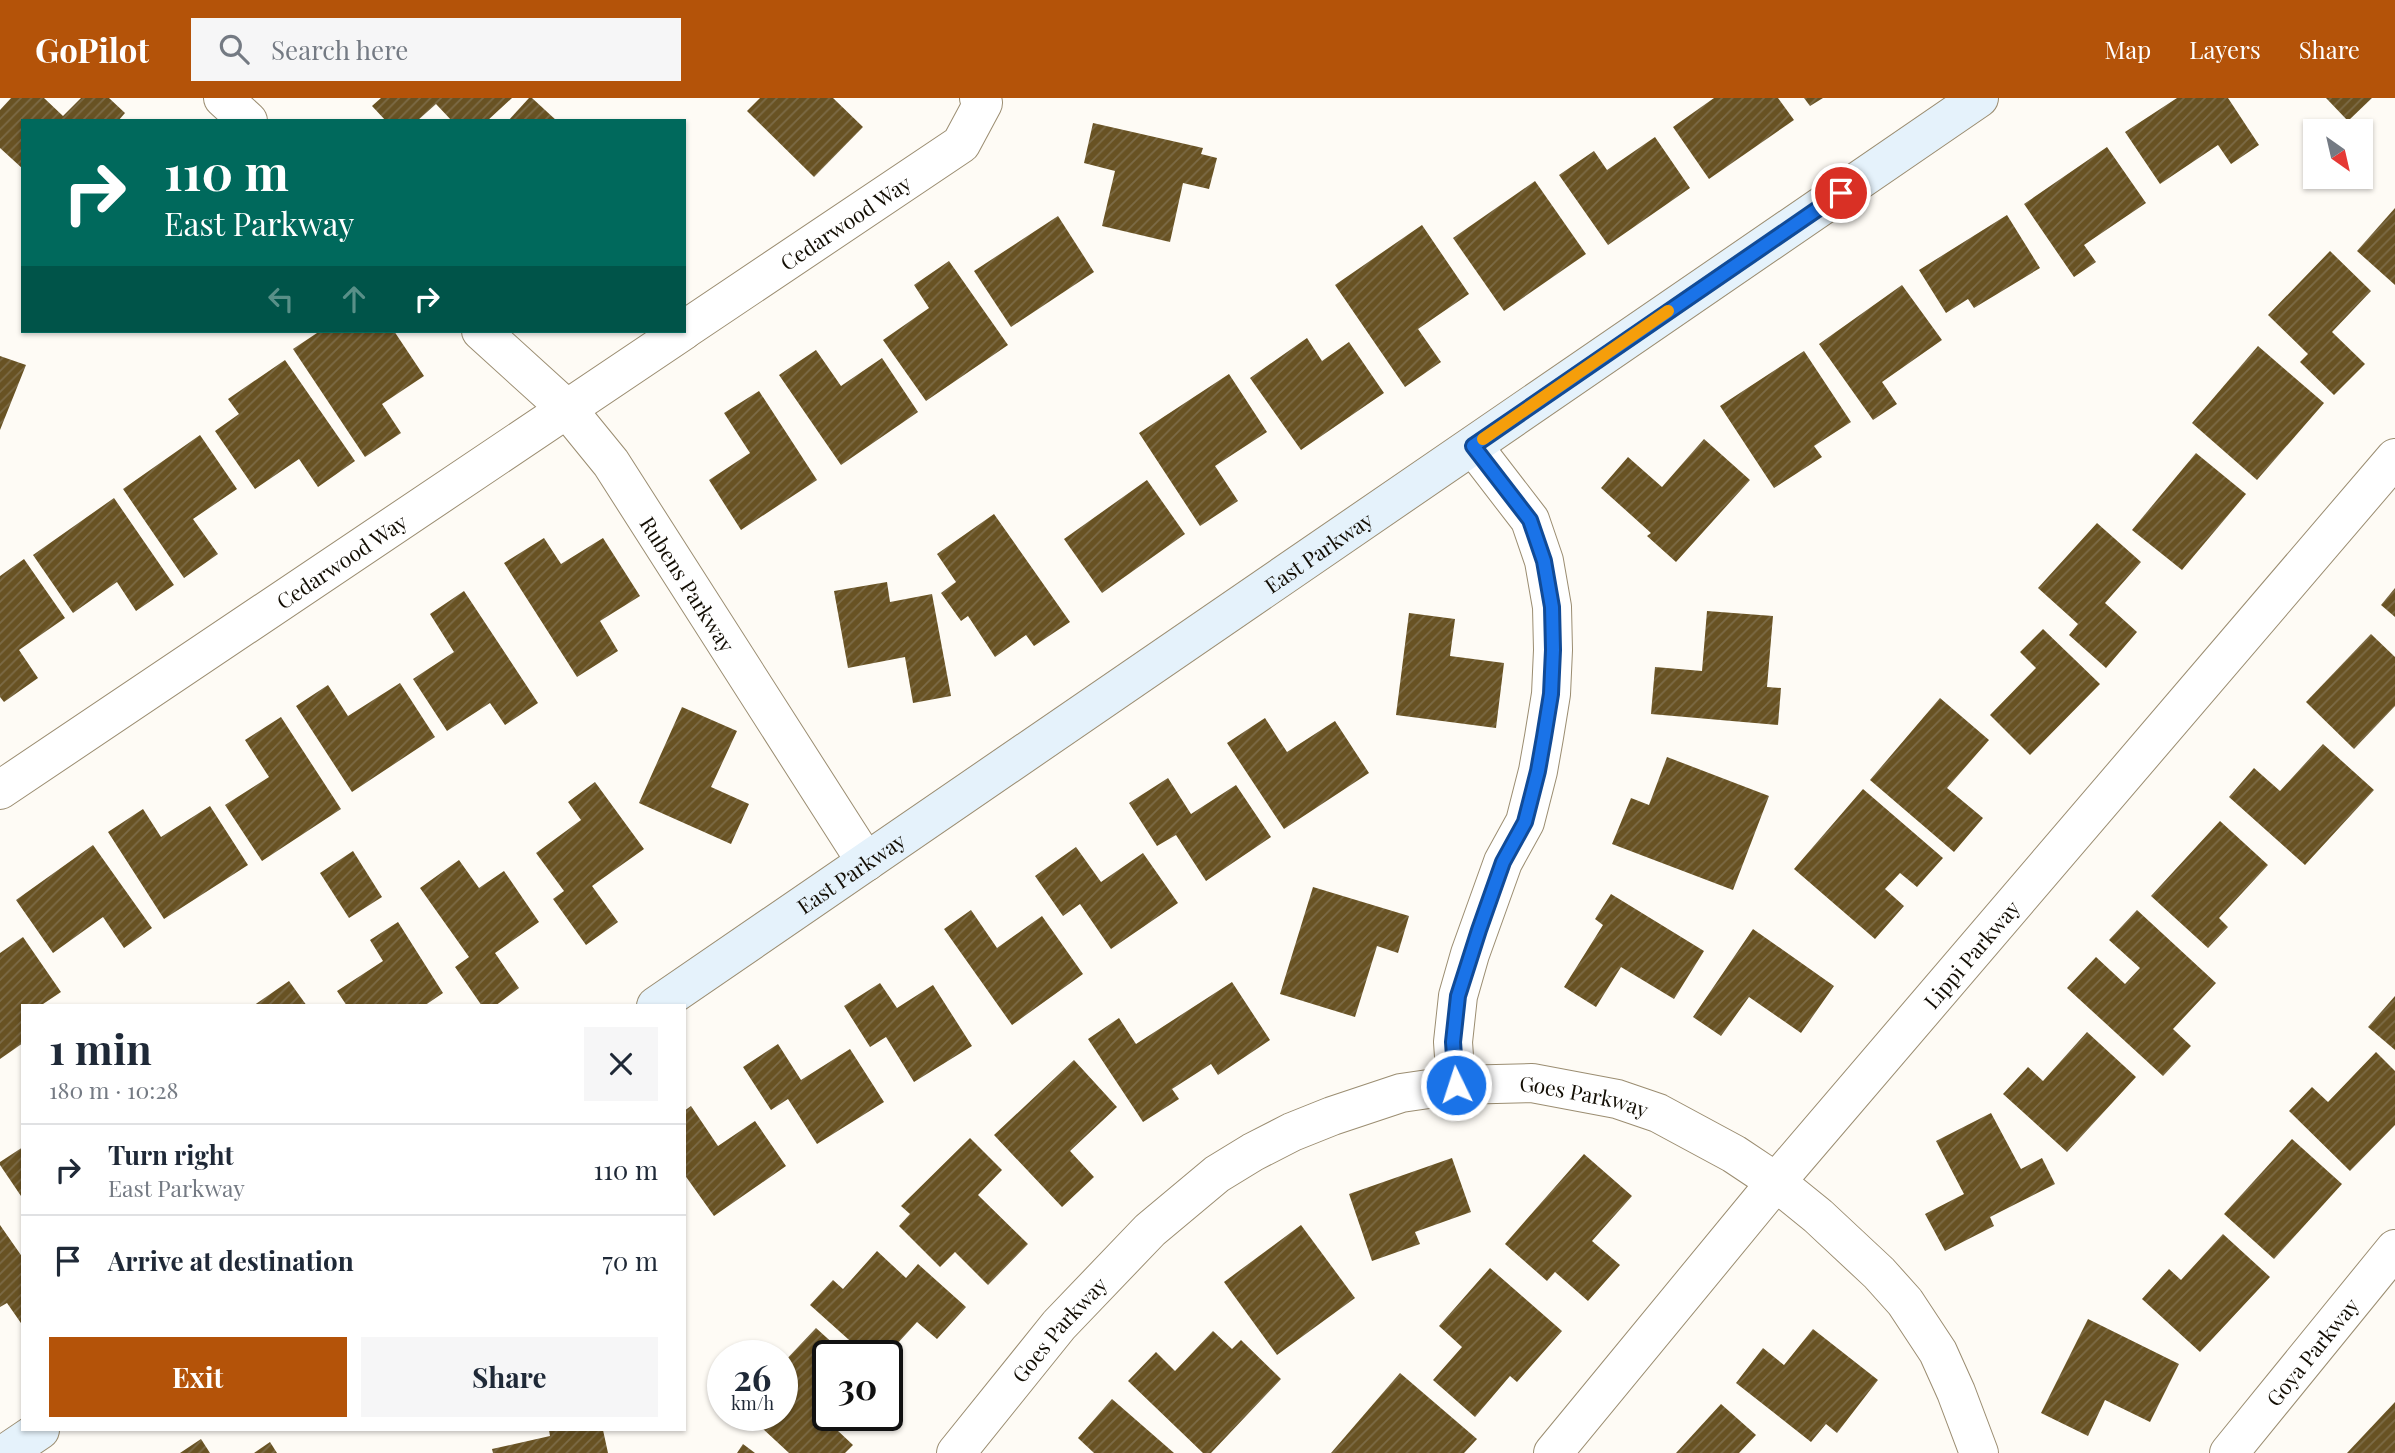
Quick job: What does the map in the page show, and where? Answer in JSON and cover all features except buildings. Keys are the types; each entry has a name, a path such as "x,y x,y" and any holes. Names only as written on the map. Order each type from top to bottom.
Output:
{"street":[{"path":"223,98 246,119"},
{"name":"Cedarwood Way","path":"686,329 961,144 984,103 979,98"},
{"name":"East Parkway","path":"659,1004 1979,98"},
{"name":"Rubens Parkway","path":"483,333 568,409 611,463 866,862"},
{"name":"Cedarwood Way","path":"0,790 680,333"},
{"path":"1456,1085 1453,1042 1458,996 1503,862 1525,822 1544,737 1551,694 1553,650 1552,607 1544,561 1530,520 1473,446"},
{"name":"Lippi Parkway","path":"1553,1453 1776,1182 2395,458"},
{"name":"Goes Parkway","path":"956,1453 1059,1325 1150,1230 1217,1174 1253,1152 1332,1115 1401,1093 1456,1085 1532,1083 1617,1099 1658,1112 1734,1154 1776,1182 1818,1216 1879,1273 1905,1302 1938,1352 1979,1453"},
{"name":"Goya Parkway","path":"2229,1453 2395,1249"},
{"path":"6,1453 39,1431"}],"slow traffic":[{"path":"1483,439 1668,311"}],"route":[{"path":"1456,1085 1453,1042 1458,996 1503,862 1525,822 1544,737 1551,694 1553,650 1552,607 1544,561 1530,520 1473,446 1841,193"}]}
